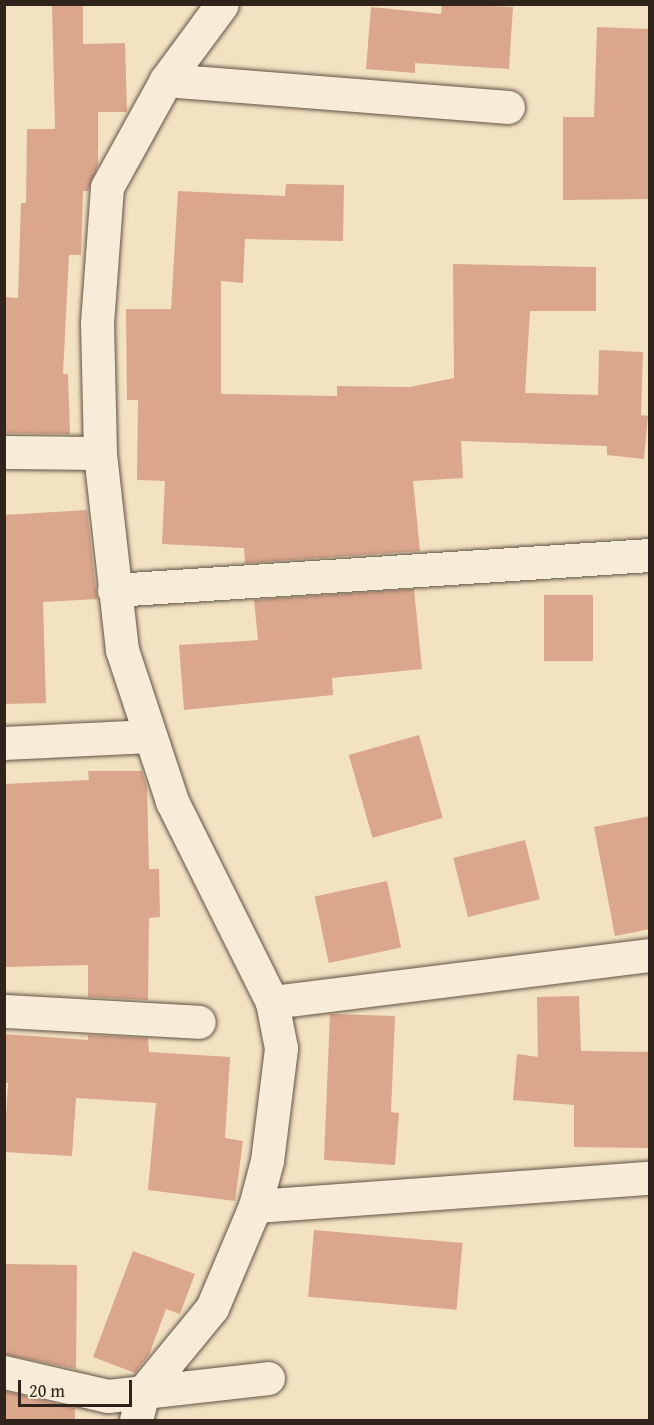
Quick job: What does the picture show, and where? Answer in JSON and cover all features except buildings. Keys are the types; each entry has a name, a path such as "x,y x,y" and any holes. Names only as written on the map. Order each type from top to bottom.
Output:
{"street":[{"path":"140,1406 212,1308 255,1206 267,1161 281,1048 272,1002 172,801 122,650 100,453 97,323 107,188 166,80 222,4"},
{"path":"166,80 508,107"},
{"path":"4,452 100,453"},
{"path":"114,590 650,555"},
{"path":"4,744 150,736"},
{"path":"272,1002 650,955"},
{"path":"4,1011 199,1022"},
{"path":"255,1206 650,1178"},
{"path":"4,1372 108,1396 140,1406 268,1378"}]}
